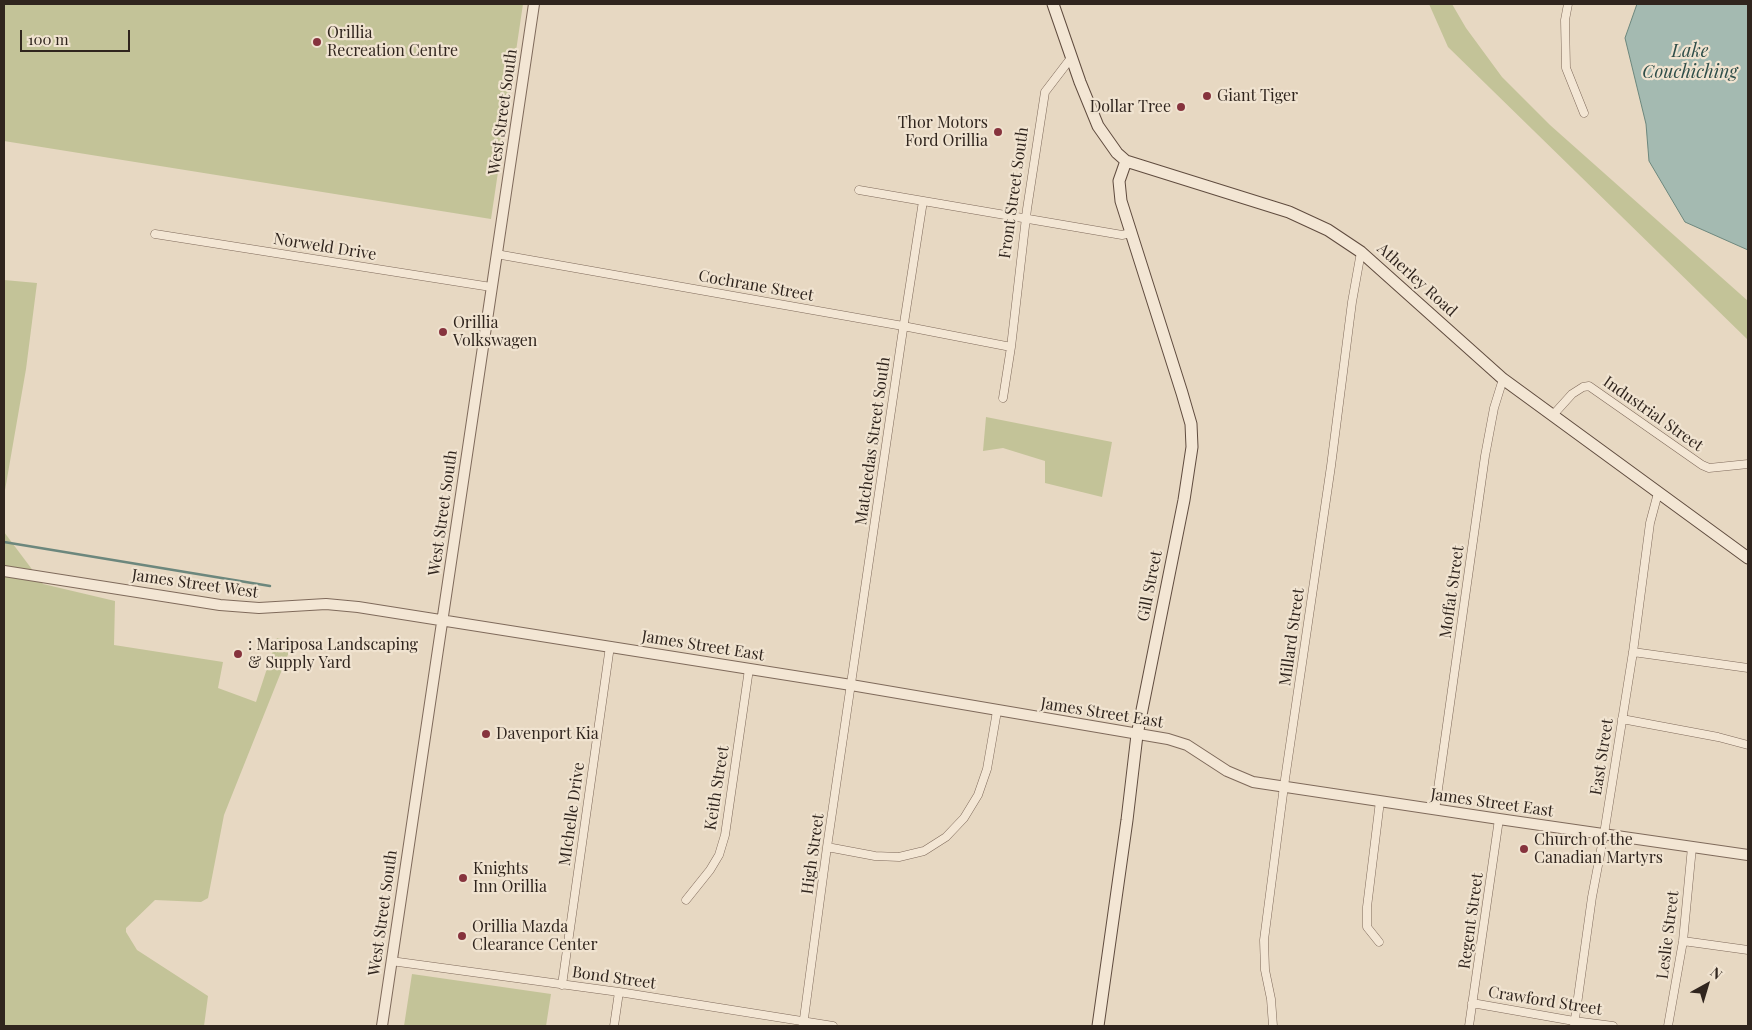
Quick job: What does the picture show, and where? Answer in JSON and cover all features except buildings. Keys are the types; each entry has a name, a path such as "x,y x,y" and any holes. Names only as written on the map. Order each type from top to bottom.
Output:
{"main road":[{"path":"1053,4 1071,58 1098,126 1117,153 1126,161"},
{"name":"Gill Street","path":"1098,1026 1126,829 1137,735 1184,500 1192,447 1191,424 1182,392 1121,201 1119,185 1126,161"},
{"name":"Atherley Road","path":"1126,161 1298,215 1328,230 1361,252 1503,379 1748,558"}],"street":[{"name":"West Street South","path":"382,1026 534,4"},
{"path":"1568,4 1565,20 1566,68 1584,113"},
{"name":"Front Street South","path":"1003,398 1026,219 1045,92 1071,58"},
{"path":"859,190 1122,235 1131,233"},
{"name":"Matchedas Street South","path":"851,685 923,201"},
{"name":"Norweld Drive","path":"155,234 491,287"},
{"name":"Millard Street","path":"1273,1026 1271,999 1265,970 1264,940 1284,786 1331,466 1352,302 1361,252"},
{"name":"Cochrane Street","path":"496,254 904,326 1011,347"},
{"name":"Moffat Street","path":"1435,810 1485,456 1494,408 1503,379"},
{"name":"Industrial Street","path":"1553,415 1572,394 1583,386 1589,386 1708,468 1748,464"},
{"name":"East Street","path":"1574,1024 1592,897 1622,719 1650,523 1658,493"},
{"name":"James Street West","path":"4,571 220,605 259,608 326,604 342,605 442,620"},
{"name":"James Street East","path":"442,620 851,685 1168,739 1188,746 1227,771 1252,782 1748,855"},
{"name":"MIchelle Drive","path":"562,985 610,646"},
{"path":"1632,652 1748,668"},
{"name":"Keith Street","path":"686,900 710,870 719,855 725,835 749,669"},
{"name":"High Street","path":"803,1024 851,685"},
{"path":"827,847 875,856 899,857 924,851 946,837 964,818 978,795 987,769 997,711"},
{"path":"1622,719 1709,735 1748,746"},
{"path":"1379,942 1367,927 1367,907 1380,801"},
{"name":"Regent Street","path":"1469,1026 1499,819"},
{"name":"Leslie Street","path":"1668,1026 1683,940 1692,847"},
{"path":"1683,940 1748,950"},
{"name":"Bond Street","path":"391,961 619,992 803,1024 833,1026"},
{"path":"614,1026 619,992"},
{"name":"Crawford Street","path":"1472,1004 1574,1024 1613,1026"}],"green space":[{"path":"4,4 523,4 491,219 4,141"},
{"path":"1429,4 1452,4 1466,28 1502,77 1550,125 1748,301 1748,340 1448,47"},
{"path":"4,280 37,283 26,369 4,496"},
{"path":"986,417 1112,442 1102,497 1045,483 1045,461 1003,448 983,451"},
{"path":"4,532 43,584 115,601 114,645 223,662 218,688 256,702 277,638 293,642 224,815 208,898 201,902 155,900 126,928 126,932 137,950 208,996 204,1026 4,1026"},
{"path":"412,974 551,994 546,1026 404,1026"}],"water":[{"name":"Lake Couchiching","path":"1637,4 1748,4 1748,250 1685,222 1649,161 1646,124 1625,38"}],"waterway":[{"path":"4,542 270,586"}],"place":[{"name":"Orillia Recreation Centre","path":"317,42"},
{"name":"Giant Tiger","path":"1207,96"},
{"name":"Dollar Tree","path":"1181,107"},
{"name":"Thor Motors Ford Orillia","path":"998,132"},
{"name":"Orillia Volkswagen","path":"443,332"},
{"name":": Mariposa Landscaping & Supply Yard","path":"238,654"},
{"name":"Davenport Kia","path":"486,734"},
{"name":"Church of the Canadian Martyrs","path":"1524,849"},
{"name":"Knights Inn Orillia","path":"463,878"},
{"name":"Orillia Mazda Clearance Center","path":"462,936"}]}
